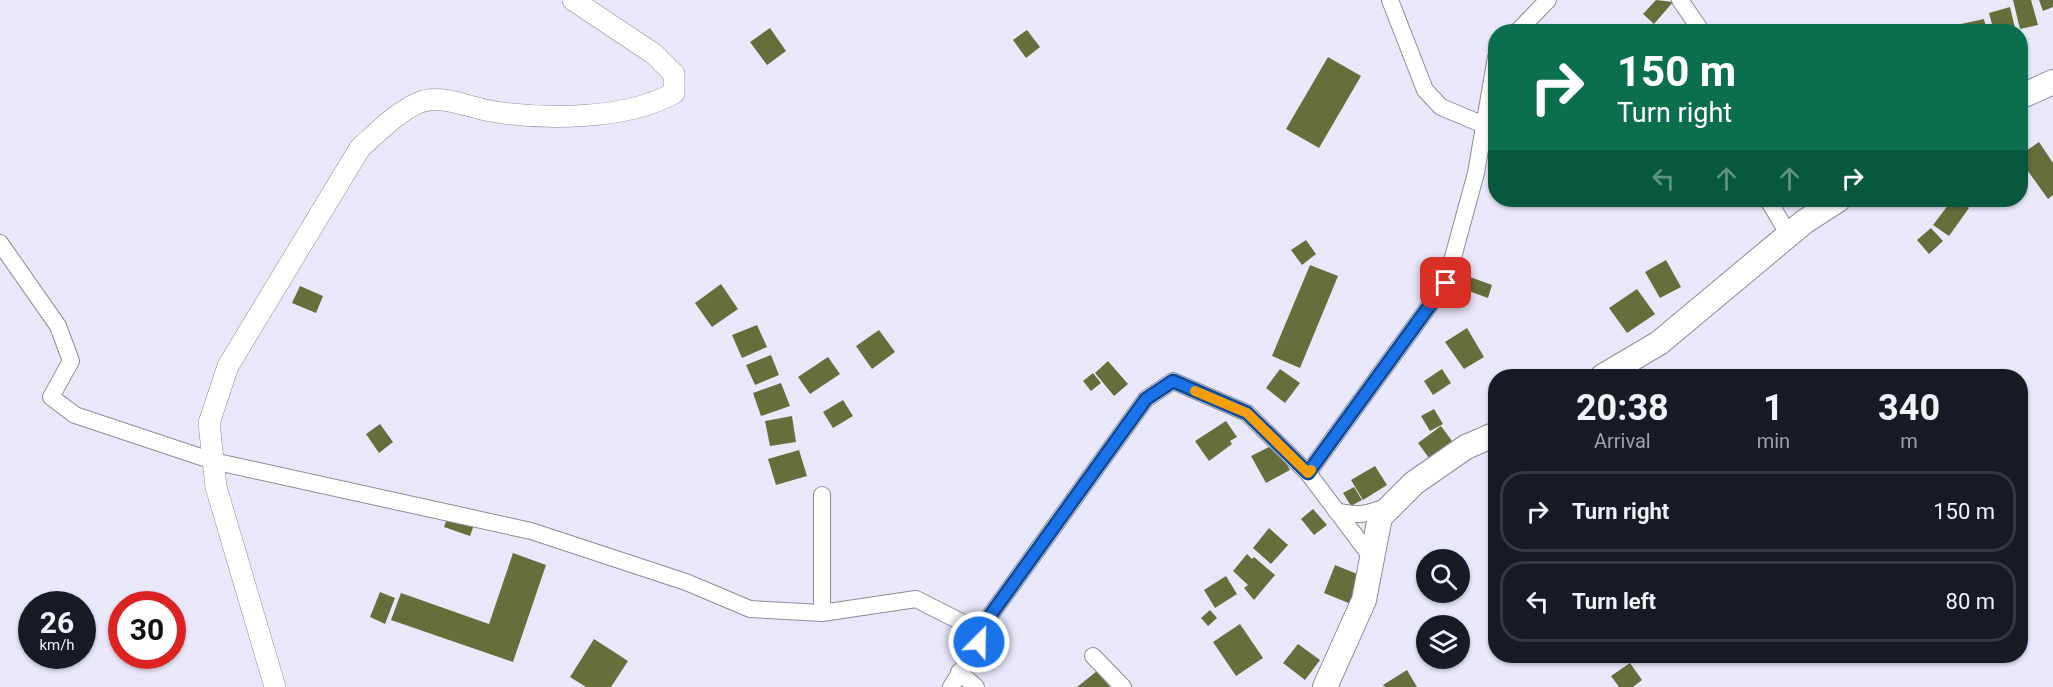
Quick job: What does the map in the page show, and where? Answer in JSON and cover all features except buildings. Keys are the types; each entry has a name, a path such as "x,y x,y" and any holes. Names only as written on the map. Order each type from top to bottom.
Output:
{"main road":[{"path":"2028,93 2053,82"},
{"path":"1615,369 1659,343 1788,236 1828,207"},
{"path":"1325,687 1364,600 1380,518 1414,483 1466,447 1488,437"}],"street":[{"path":"275,687 216,487 209,423 228,366 360,148 386,123 419,102 448,101 491,111 581,118 660,100 674,93 674,74 654,54 573,0"},
{"path":"1390,0 1425,90 1441,107 1484,125"},
{"path":"1525,24 1548,0"},
{"path":"1680,0 1696,24"},
{"path":"1308,473 1446,283 1476,173 1488,102"},
{"path":"1772,207 1788,236"},
{"path":"0,243 58,326 71,361 51,397 75,415 213,461 531,531 686,582 750,609 822,613 916,599 979,631"},
{"path":"976,687 955,679 979,642 979,631 1146,399 1173,381 1247,413 1308,473 1372,558"},
{"path":"822,495 822,613"},
{"path":"1336,511 1354,516 1366,515 1394,504"},
{"path":"1093,656 1123,687"}],"slow traffic":[{"path":"1195,391 1247,413 1308,473 1311,470"}],"route":[{"path":"979,642 979,631 1146,399 1173,381 1247,413 1308,473 1446,283"}]}
